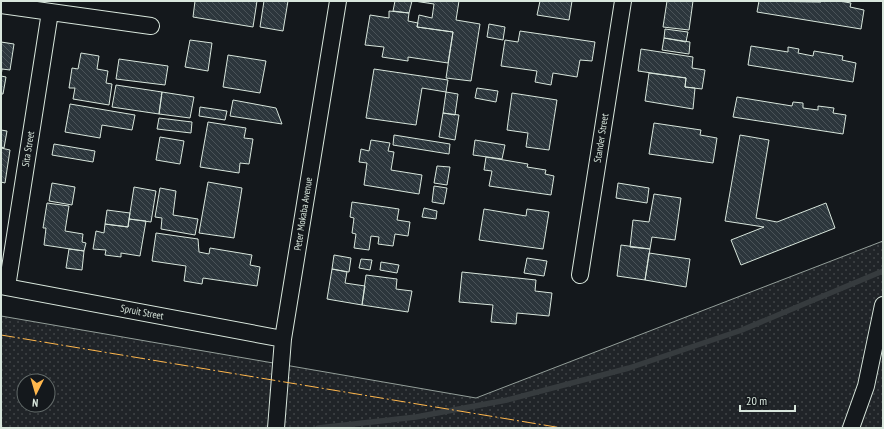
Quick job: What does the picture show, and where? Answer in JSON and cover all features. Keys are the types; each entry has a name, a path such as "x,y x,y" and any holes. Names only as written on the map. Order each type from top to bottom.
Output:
{"street":[{"name":"Peter Mokaba Avenue","path":"276,428 283,339 338,1"},
{"name":"Stander Street","path":"580,275 622,1"},
{"path":"1,5 151,26"},
{"name":"Sita Street","path":"4,286 50,12"},
{"name":"Spruit Street","path":"4,286 283,339"},
{"path":"851,428 866,386 883,305"}],"shaded area":[{"path":"883,241 883,428 1,428 1,316 476,398"}],"building":[{"path":"195,1 257,1 253,27 193,17"},
{"path":"264,1 288,1 283,31 260,27"},
{"path":"395,1 412,1 409,13 393,11"},
{"path":"414,1 459,1 456,20 480,24 471,81 446,78 453,32 417,27 419,15 432,18 434,4"},
{"path":"540,1 572,1 569,20 537,15"},
{"path":"667,1 693,1 689,30 663,27"},
{"path":"759,1 839,1 851,3 850,7 864,10 861,29 757,12"},
{"path":"389,11 409,13 408,21 418,23 417,27 453,32 448,63 408,57 408,61 382,57 384,47 365,45 370,15 389,18"},
{"path":"489,24 505,27 503,40 487,37"},
{"path":"665,29 688,32 686,42 664,38"},
{"path":"520,31 595,42 592,61 580,60 577,77 553,73 551,85 535,82 537,71 501,66 505,40 518,42"},
{"path":"664,38 690,42 689,54 662,50"},
{"path":"190,40 212,43 208,71 185,67"},
{"path":"1,42 14,44 10,70 2,69 1,76"},
{"path":"751,46 788,52 788,47 799,49 798,53 813,56 814,51 843,56 842,60 856,63 853,82 748,65"},
{"path":"641,49 693,57 692,68 705,70 702,89 685,87 686,78 638,71"},
{"path":"81,53 99,56 97,69 108,71 106,83 112,84 109,105 73,99 75,88 69,88 72,68 78,69"},
{"path":"228,55 266,61 260,93 223,87"},
{"path":"119,59 168,66 165,85 116,79"},
{"path":"374,69 448,80 446,92 422,88 416,125 366,118"},
{"path":"649,73 686,78 685,87 695,88 693,109 645,101"},
{"path":"1,76 6,77 3,94 1,94"},
{"path":"116,85 162,92 159,114 112,107"},
{"path":"477,88 498,91 496,102 475,98"},
{"path":"162,92 194,97 190,118 159,114"},
{"path":"446,92 458,94 455,115 443,113"},
{"path":"512,93 557,100 549,150 526,147 528,133 507,130"},
{"path":"737,97 792,106 793,102 803,103 803,108 818,110 818,106 834,108 833,113 846,115 843,134 733,117"},
{"path":"233,100 276,108 282,124 230,116"},
{"path":"70,104 135,115 132,130 102,125 100,138 65,132"},
{"path":"200,107 227,111 225,120 199,116"},
{"path":"443,113 459,115 455,140 439,137"},
{"path":"159,118 192,122 191,133 157,129"},
{"path":"208,122 246,128 244,138 253,139 249,164 240,163 239,173 200,167"},
{"path":"654,123 701,130 700,135 717,138 713,163 649,154"},
{"path":"1,130 7,131 4,148 1,147"},
{"path":"394,135 450,144 449,154 393,145"},
{"path":"740,135 769,140 756,218 777,222 826,203 835,228 741,265 731,240 764,227 725,221"},
{"path":"160,137 184,141 180,164 156,160"},
{"path":"371,140 390,143 388,151 394,152 391,170 422,175 419,194 364,185 367,163 359,162 361,149 369,151"},
{"path":"475,140 505,145 502,159 473,155"},
{"path":"54,144 95,151 93,162 52,155"},
{"path":"1,148 10,150 5,183 1,182"},
{"path":"486,157 528,164 527,167 546,170 545,174 554,176 551,195 489,186 492,171 484,170"},
{"path":"437,166 450,167 447,185 434,183"},
{"path":"208,182 242,188 234,238 199,233"},
{"path":"52,183 75,187 72,205 49,201"},
{"path":"618,183 649,188 647,203 616,198"},
{"path":"434,186 447,188 444,204 432,202"},
{"path":"134,187 156,191 151,222 129,219"},
{"path":"160,188 176,191 173,215 198,219 195,235 161,229 162,218 155,217"},
{"path":"654,194 681,198 675,240 652,237 650,249 630,247 633,220 649,222"},
{"path":"352,202 399,209 397,220 410,222 408,236 395,234 393,246 378,244 379,237 371,236 369,250 354,248 356,234 352,233 354,218 350,217"},
{"path":"47,203 69,206 65,231 83,234 82,242 86,243 84,251 44,245 46,228 43,228"},
{"path":"424,208 437,211 436,219 422,217"},
{"path":"484,209 526,216 527,209 549,212 543,249 479,240"},
{"path":"107,210 130,213 128,227 105,224"},
{"path":"129,219 146,221 140,256 121,253 121,257 105,255 106,250 93,249 96,231 104,233 105,224 128,227"},
{"path":"156,233 198,239 199,252 209,254 210,248 252,255 250,265 260,267 257,286 203,278 202,284 184,281 186,266 152,261"},
{"path":"621,245 650,249 645,280 617,276"},
{"path":"69,249 84,251 82,270 66,268"},
{"path":"649,253 690,259 686,287 645,280"},
{"path":"334,255 351,258 349,272 332,269"},
{"path":"527,258 547,261 544,276 524,273"},
{"path":"361,259 372,260 370,270 359,268"},
{"path":"381,262 399,265 397,273 380,270"},
{"path":"332,269 347,272 345,283 365,286 362,305 327,299"},
{"path":"462,272 536,280 535,291 552,293 549,316 517,313 516,324 491,322 493,305 459,302"},
{"path":"366,275 397,279 396,289 412,291 408,312 362,305"}],"waterway":[{"path":"318,428 416,417 507,400 629,368 742,330 883,271"}],"power":[{"path":"1,335 562,428"}]}
